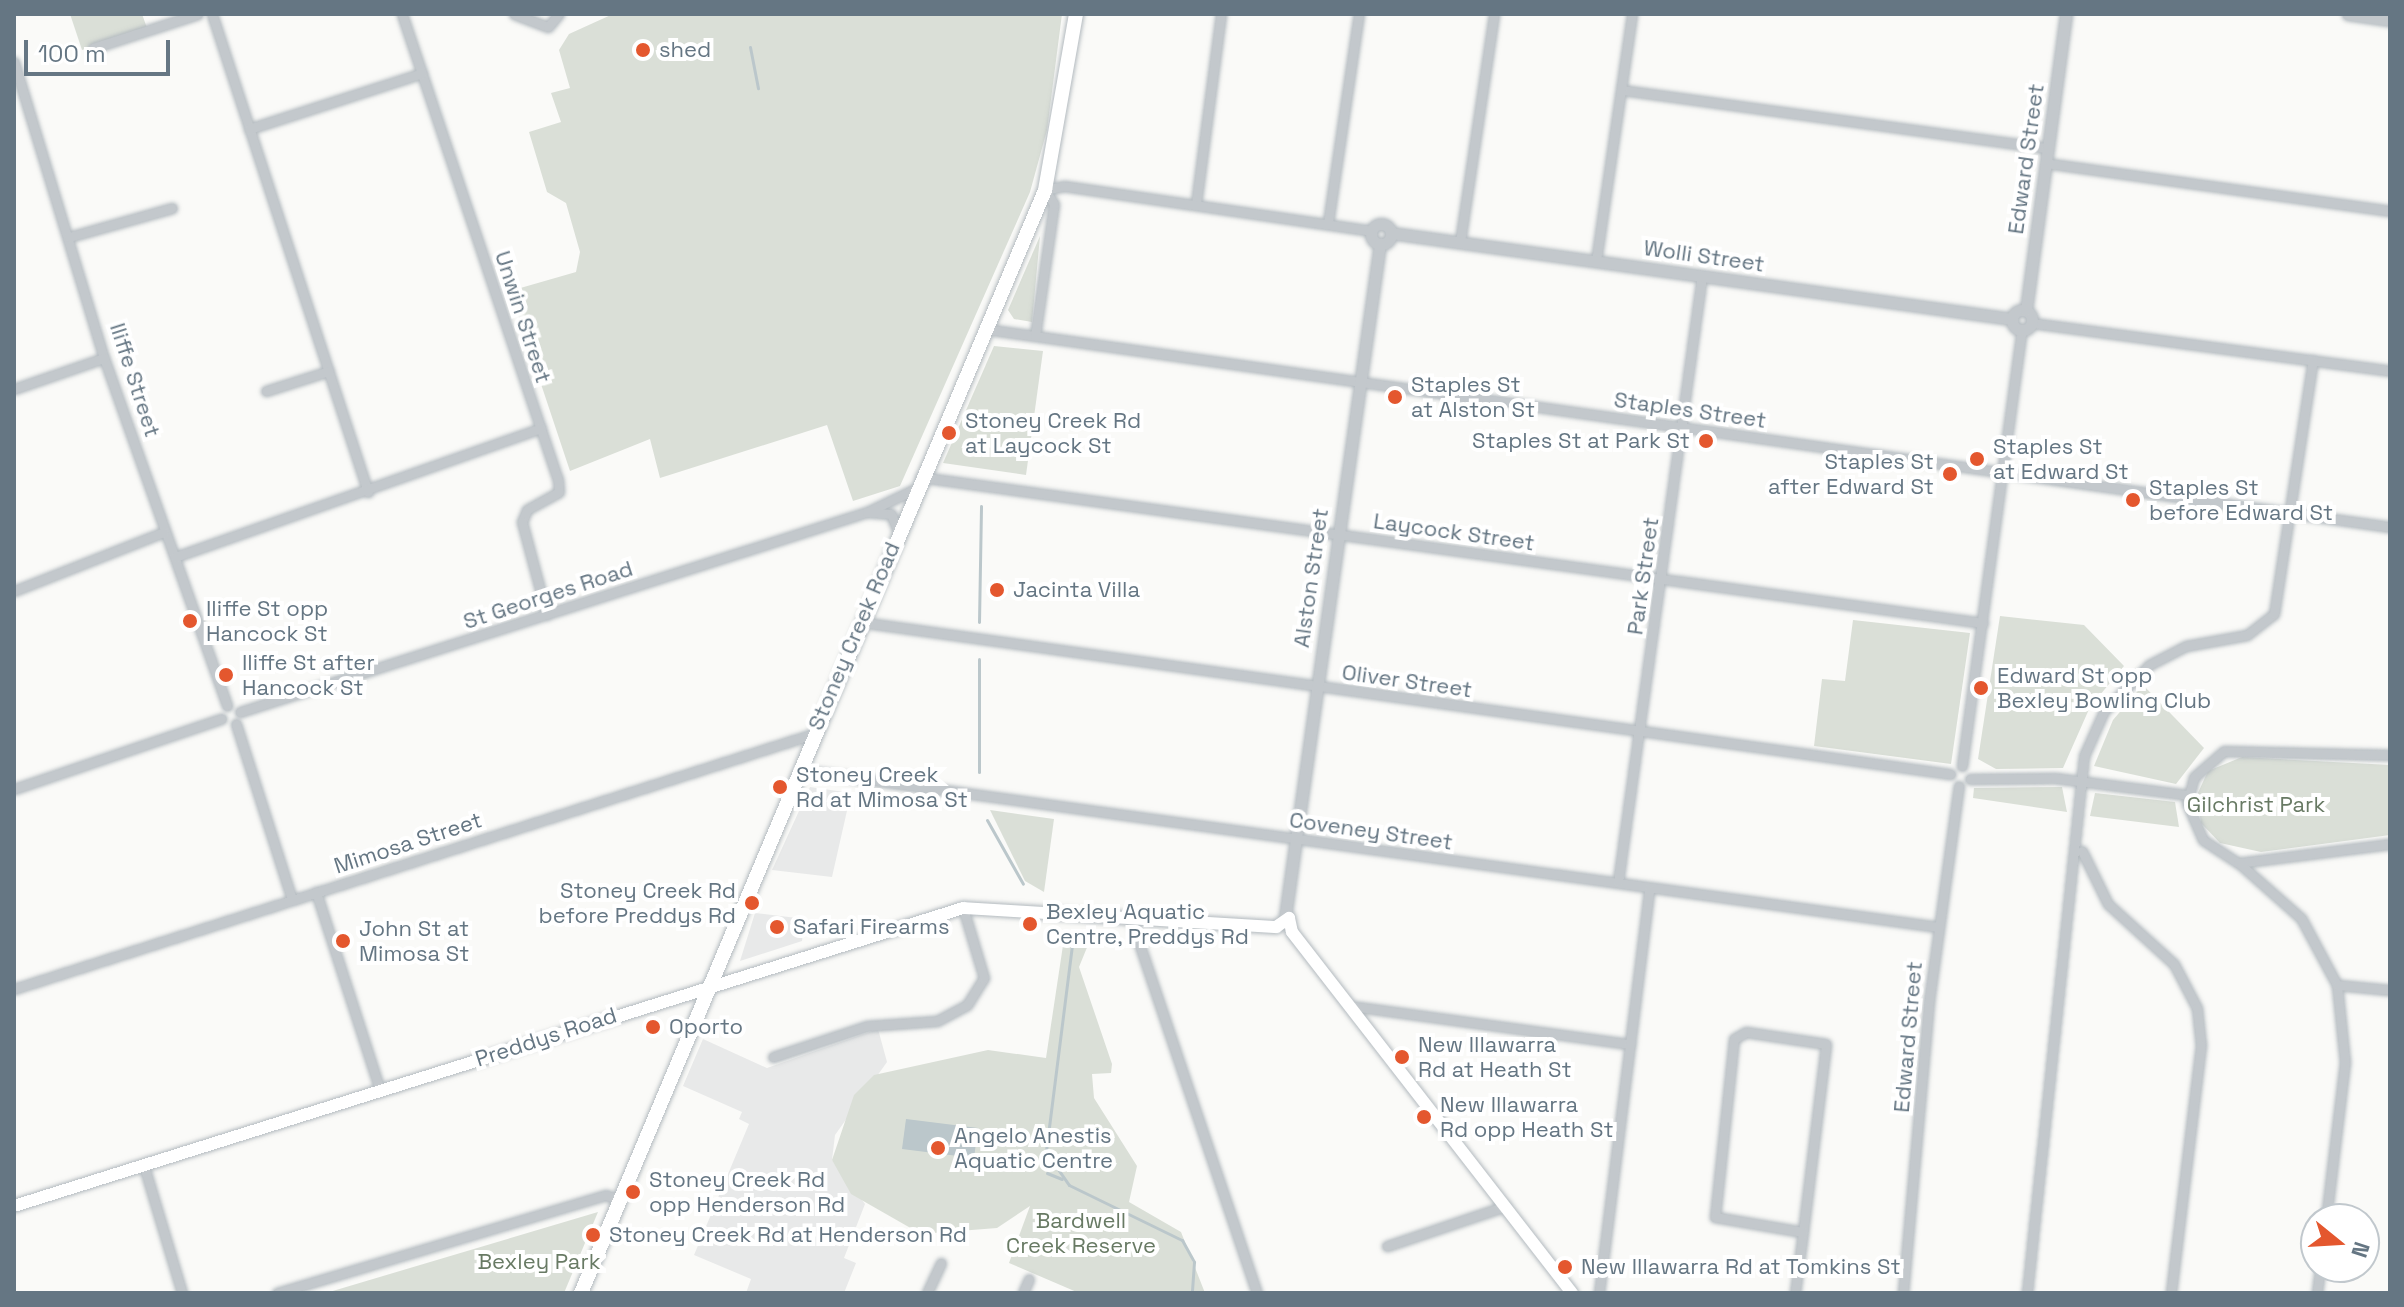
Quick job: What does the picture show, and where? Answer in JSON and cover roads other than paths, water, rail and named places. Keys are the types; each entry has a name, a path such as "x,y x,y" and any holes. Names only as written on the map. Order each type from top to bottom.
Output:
{"main road":[{"name":"Stoney Creek Road","path":"581,1293 918,483 1045,190 1076,14"},
{"name":"Preddys Road","path":"14,1206 963,908 1280,922 1283,935 1292,932 1351,1006"},
{"path":"1351,1006 1572,1293"},
{"path":"1507,1208 1581,1293"}],"street":[{"path":"93,48 198,14"},
{"path":"212,14 368,492"},
{"name":"Unwin Street","path":"402,14 541,428 559,492 527,510 522,522 547,615"},
{"path":"514,14 548,27 559,14"},
{"path":"1196,204 1221,14"},
{"path":"1328,223 1359,14"},
{"path":"1460,242 1494,14"},
{"path":"1596,261 1632,14"},
{"name":"Edward Street","path":"2026,310 2066,14"},
{"path":"2348,14 2390,20"},
{"name":"Iliffe Street","path":"14,62 104,358 227,706"},
{"path":"249,129 422,73"},
{"path":"1622,90 2047,148"},
{"path":"2045,163 2390,211"},
{"path":"1045,190 1196,204 1328,223 1371,231 1380,244 1391,233"},
{"path":"1035,336 1054,204 1045,190"},
{"path":"69,237 172,208"},
{"name":"Wolli Street","path":"1371,231 1382,224 1391,233 2012,319"},
{"name":"Alston Street","path":"1280,922 1295,840 1380,244"},
{"name":"Park Street","path":"1618,882 1702,276"},
{"path":"1970,779 1962,766 2002,472 2027,327 2026,310 2012,319 2027,327 2390,371"},
{"name":"Staples Street","path":"985,329 2390,527"},
{"path":"14,389 104,358"},
{"path":"2027,1293 2079,836 2079,781 2094,728 2141,672 2186,646 2247,635 2270,620 2280,599 2313,360"},
{"path":"266,391 329,371"},
{"path":"175,557 368,492 541,428"},
{"name":"St Georges Road","path":"240,712 867,512 918,483"},
{"name":"Laycock Street","path":"918,483 1338,535 1983,623"},
{"path":"867,512 891,514 898,531"},
{"path":"14,591 164,532"},
{"name":"Oliver Street","path":"860,622 1950,774"},
{"path":"221,719 227,706 240,712 236,724 292,899"},
{"path":"14,789 221,719 236,724"},
{"name":"Mimosa Street","path":"14,989 813,734"},
{"path":"2328,1203 2345,1062 2337,985 2301,918 2196,831 2187,795 2200,769 2234,748 2390,755"},
{"path":"1962,766 1950,774 1959,786 1970,779 2079,781 2187,795"},
{"name":"Coveney Street","path":"798,770 1618,882 1649,890 1938,927"},
{"name":"Edward Street","path":"1903,1293 1938,927 1959,786"},
{"path":"2079,836 2108,904 2174,964 2197,1008 2201,1045 2171,1293"},
{"path":"2238,863 2390,844"},
{"path":"1599,1293 1604,1281 1649,890"},
{"path":"316,892 380,1090"},
{"path":"773,1057 867,1026 937,1021 967,1005 984,978 963,908"},
{"path":"1130,916 1257,1293"},
{"path":"2337,985 2390,990"},
{"path":"1351,1006 1630,1044"},
{"path":"1795,1293 1803,1232 1826,1044 1746,1032 1734,1039 1715,1217 1803,1232"},
{"path":"144,1166 182,1293"},
{"path":"277,1293 606,1195 620,1200"},
{"path":"1387,1246 1507,1208"},
{"path":"927,1293 941,1263"},
{"path":"1023,1293 1029,1279"}],"waterway":[{"path":"750,47 758,88"},
{"path":"979,622 981,506"},
{"path":"979,659 979,772"},
{"path":"987,820 1023,884"},
{"path":"1073,937 1046,1152 1069,1185 1182,1240 1194,1262 1192,1293"},
{"path":"1047,1173 1062,1179"}],"place":[{"name":"shed","path":"643,50"},
{"name":"Staples St at Alston St","path":"1395,397"},
{"name":"Stoney Creek Rd at Laycock St","path":"949,433"},
{"name":"Staples St at Park St","path":"1706,441"},
{"name":"Staples St at Edward St","path":"1977,459"},
{"name":"Staples St after Edward St","path":"1950,474"},
{"name":"Staples St before Edward St","path":"2133,500"},
{"name":"Jacinta Villa","path":"997,590"},
{"name":"Iliffe St opp Hancock St","path":"190,621"},
{"name":"Iliffe St after Hancock St","path":"226,675"},
{"name":"Edward St opp Bexley Bowling Club","path":"1981,688"},
{"name":"Stoney Creek Rd at Mimosa St","path":"780,787"},
{"name":"Stoney Creek Rd before Preddys Rd","path":"752,903"},
{"name":"Bexley Aquatic Centre, Preddys Rd","path":"1030,924"},
{"name":"Safari Firearms","path":"777,927"},
{"name":"John St at Mimosa St","path":"343,941"},
{"name":"Oporto","path":"653,1027"},
{"name":"New Illawarra Rd at Heath St","path":"1402,1057"},
{"name":"New Illawarra Rd opp Heath St","path":"1424,1117"},
{"name":"Angelo Anestis Aquatic Centre","path":"938,1148"},
{"name":"Stoney Creek Rd opp Henderson Rd","path":"633,1192"},
{"name":"Stoney Creek Rd at Henderson Rd","path":"593,1235"},
{"name":"New Illawarra Rd at Tomkins St","path":"1565,1267"}],"park label":[{"name":"Gilchrist Park","path":"2256,805"},
{"name":"Bardwell Creek Reserve","path":"1081,1232"},
{"name":"Bexley Park","path":"539,1262"}]}
